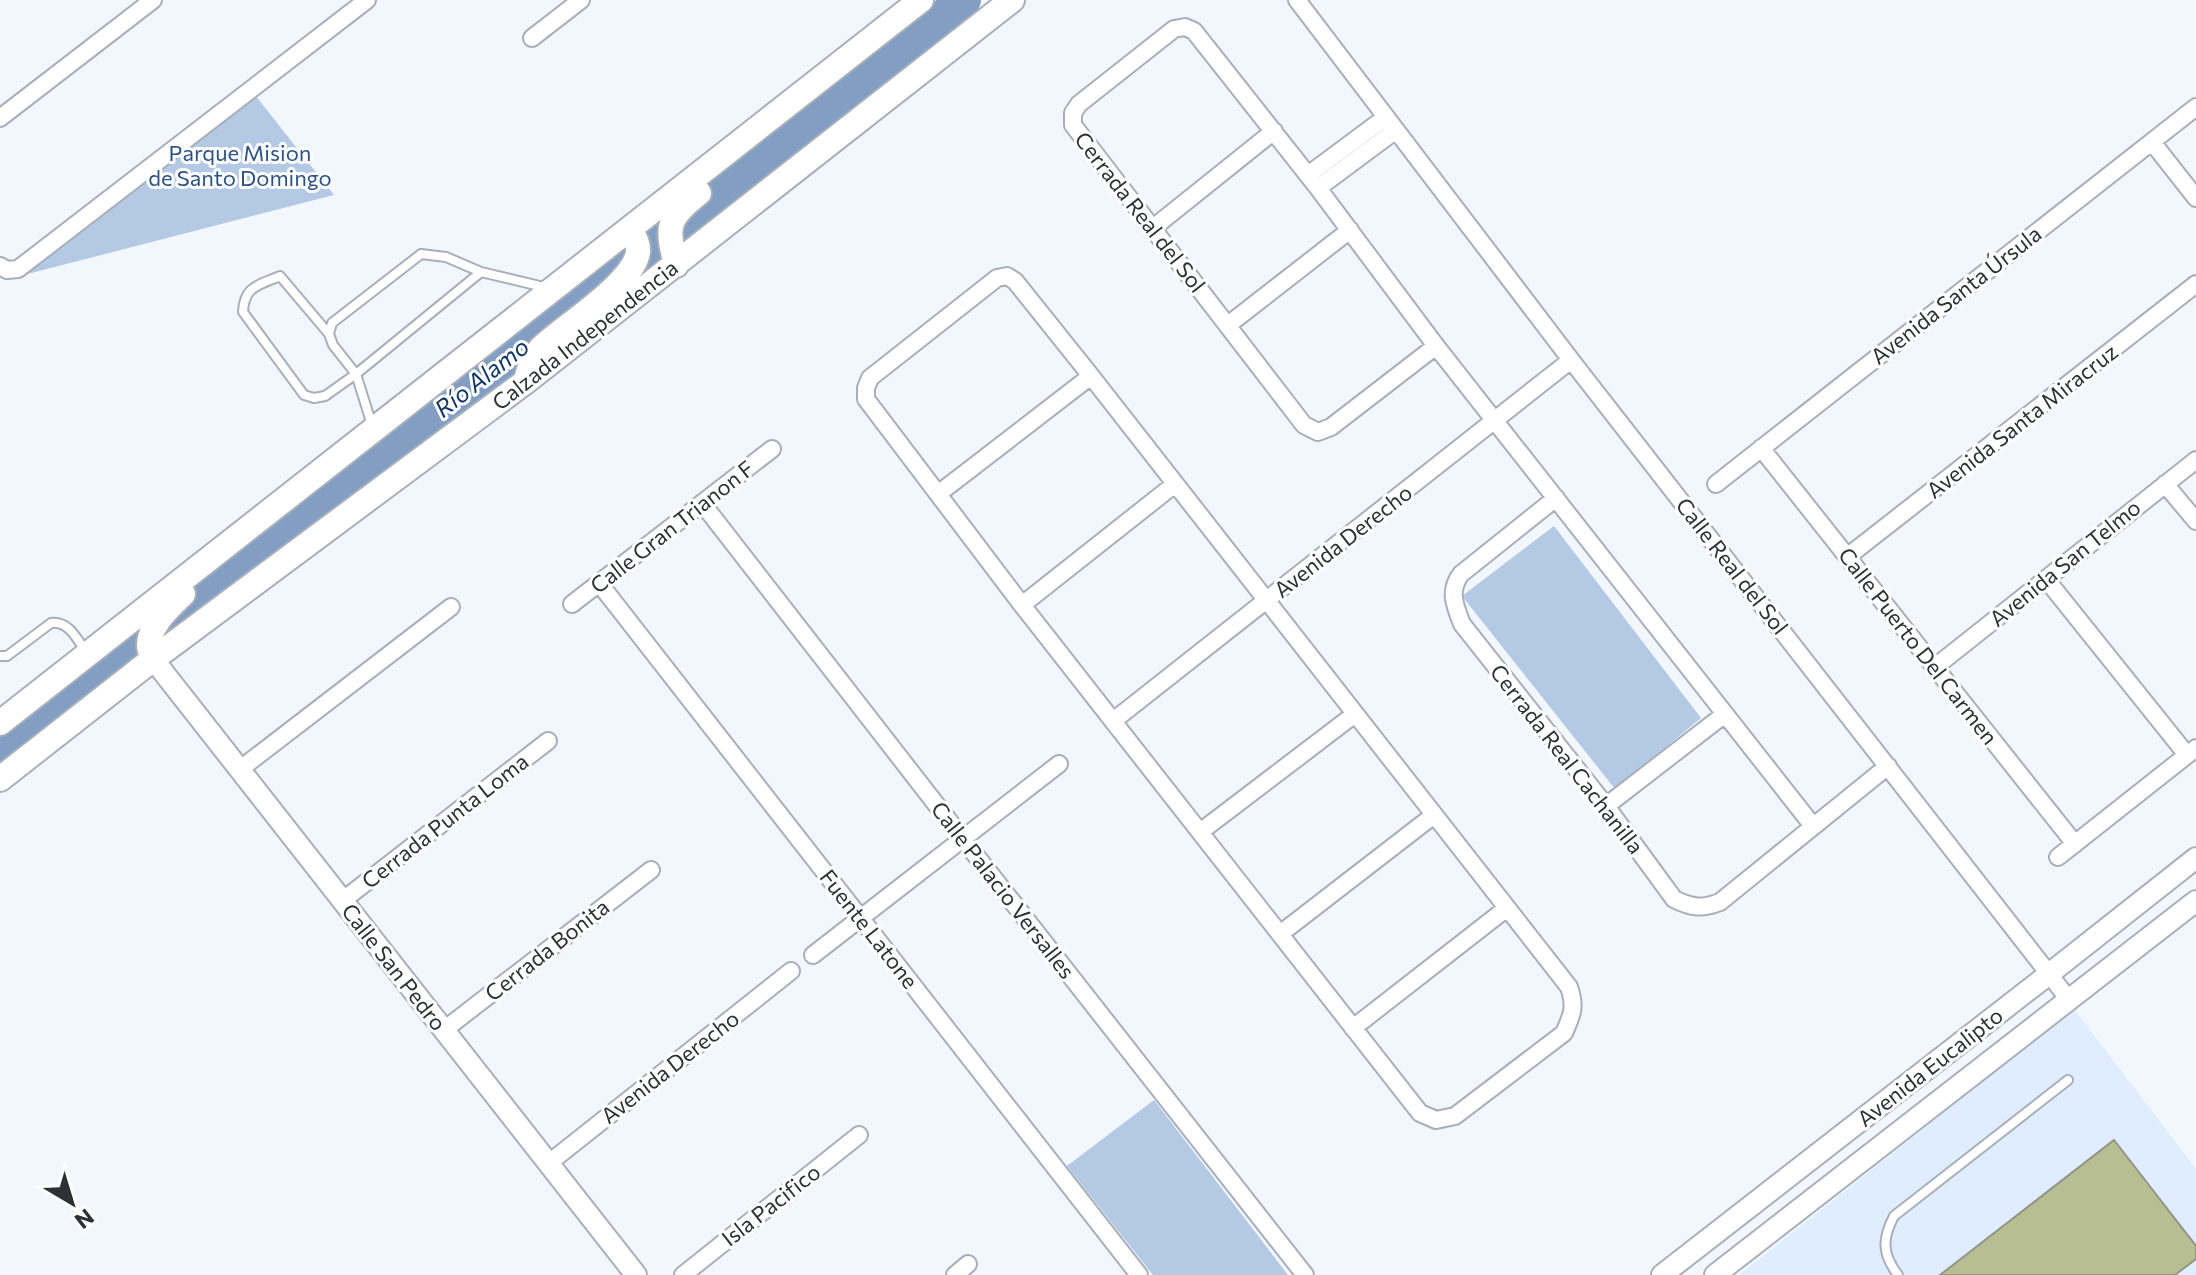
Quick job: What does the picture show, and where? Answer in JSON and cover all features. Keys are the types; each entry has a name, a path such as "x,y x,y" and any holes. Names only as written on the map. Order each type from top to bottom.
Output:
{"main road":[{"path":"2,718 921,0"},
{"path":"965,37 973,18 989,0"},
{"name":"Calzada Independencia","path":"0,779 153,659 525,382 1012,0"},
{"path":"676,265 670,226 676,213 770,136 778,125 779,112"},
{"path":"525,382 533,358 541,348 624,279 635,263 639,248 630,229"},
{"path":"153,659 149,645 154,628 214,554"}],"street":[{"path":"0,118 153,0"},
{"path":"4,268 18,269 367,0"},
{"path":"532,38 581,0"},
{"name":"Calle Real del Sol","path":"1297,0 1571,360 2070,1001"},
{"name":"Cerrada Real del Sol","path":"1436,346 1331,427 1318,432 1304,425 1073,125 1073,113 1079,104 1174,29 1185,27 1194,31 1313,181 1495,421"},
{"name":"Avenida Santa Úrsula","path":"1716,484 2196,107"},
{"path":"1313,181 1391,124"},
{"path":"1153,228 1274,131"},
{"path":"2152,142 2196,198"},
{"path":"1228,325 1350,230"},
{"path":"1007,276 1015,281 1091,376 1569,987 1573,1014 1564,1033 1455,1116 1436,1120 1420,1113 1022,605 866,399 870,378 997,278 1007,276"},
{"name":"Avenida Santa Miracruz","path":"1847,557 2196,284"},
{"name":"Avenida Derecho","path":"1113,721 1571,360"},
{"path":"938,494 1091,376"},
{"path":"1495,421 1813,826"},
{"name":"Calle Puerto Del Carmen","path":"1761,448 2075,844"},
{"name":"Calle Gran Trianon F","path":"572,604 772,449"},
{"name":"Avenida San Telmo","path":"1935,667 2196,460"},
{"path":"1022,605 1175,484"},
{"path":"2165,484 2196,521"},
{"name":"Cerrada Real Cachanilla","path":"1556,498 1461,574 1452,592 1455,606 1462,624 1606,806 1674,899 1691,908 1720,902 1888,766"},
{"name":"Calle Palacio Versalles","path":"702,503 1305,1275"},
{"path":"2046,579 2192,752 2058,857"},
{"name":"Fuente Latone","path":"599,583 1139,1275"},
{"path":"239,770 451,607"},
{"name":"Calle San Pedro","path":"153,659 636,1275"},
{"path":"1200,832 1355,714"},
{"path":"1606,806 1725,714"},
{"name":"Cerrada Punta Loma","path":"342,901 548,741"},
{"path":"813,955 1059,764"},
{"path":"1280,934 1434,815"},
{"name":"Avenida Eucalipto","path":"1662,1275 2196,858"},
{"name":"Cerrada Bonita","path":"444,1030 651,870"},
{"name":"Avenida Eucalipto","path":"1715,1275 2196,901"},
{"path":"1353,1028 1507,908"},
{"name":"Avenida Derecho","path":"549,1163 791,971"},
{"name":"Isla Pacifico","path":"683,1275 859,1135"}],"lane":[{"path":"329,334 332,323 421,254 446,257 481,272 553,289"},
{"path":"373,429 356,374 333,345 329,334 280,276 251,289 244,299 243,312 304,395 314,398 325,396 356,374 481,272"},
{"path":"0,656 7,656 51,623 59,622 67,626 88,653"},
{"path":"1898,1275 1889,1263 1885,1245 1886,1231 1894,1216 2068,1080"}],"shaded area":[{"path":"2074,1009 2196,1169 2196,1275 1739,1275"}],"green space":[{"name":"Parque Mision de Santo Domingo","path":"251,90 334,195 12,278"},
{"path":"1554,526 1701,718 1615,789 1462,596"},
{"path":"1154,1100 1288,1275 1153,1275 1067,1166"}],"building":[{"path":"2114,1140 2196,1246 2196,1259 2175,1275 1940,1275"}],"waterway":[{"name":"Río Alamo","path":"0,756 964,0"}]}
